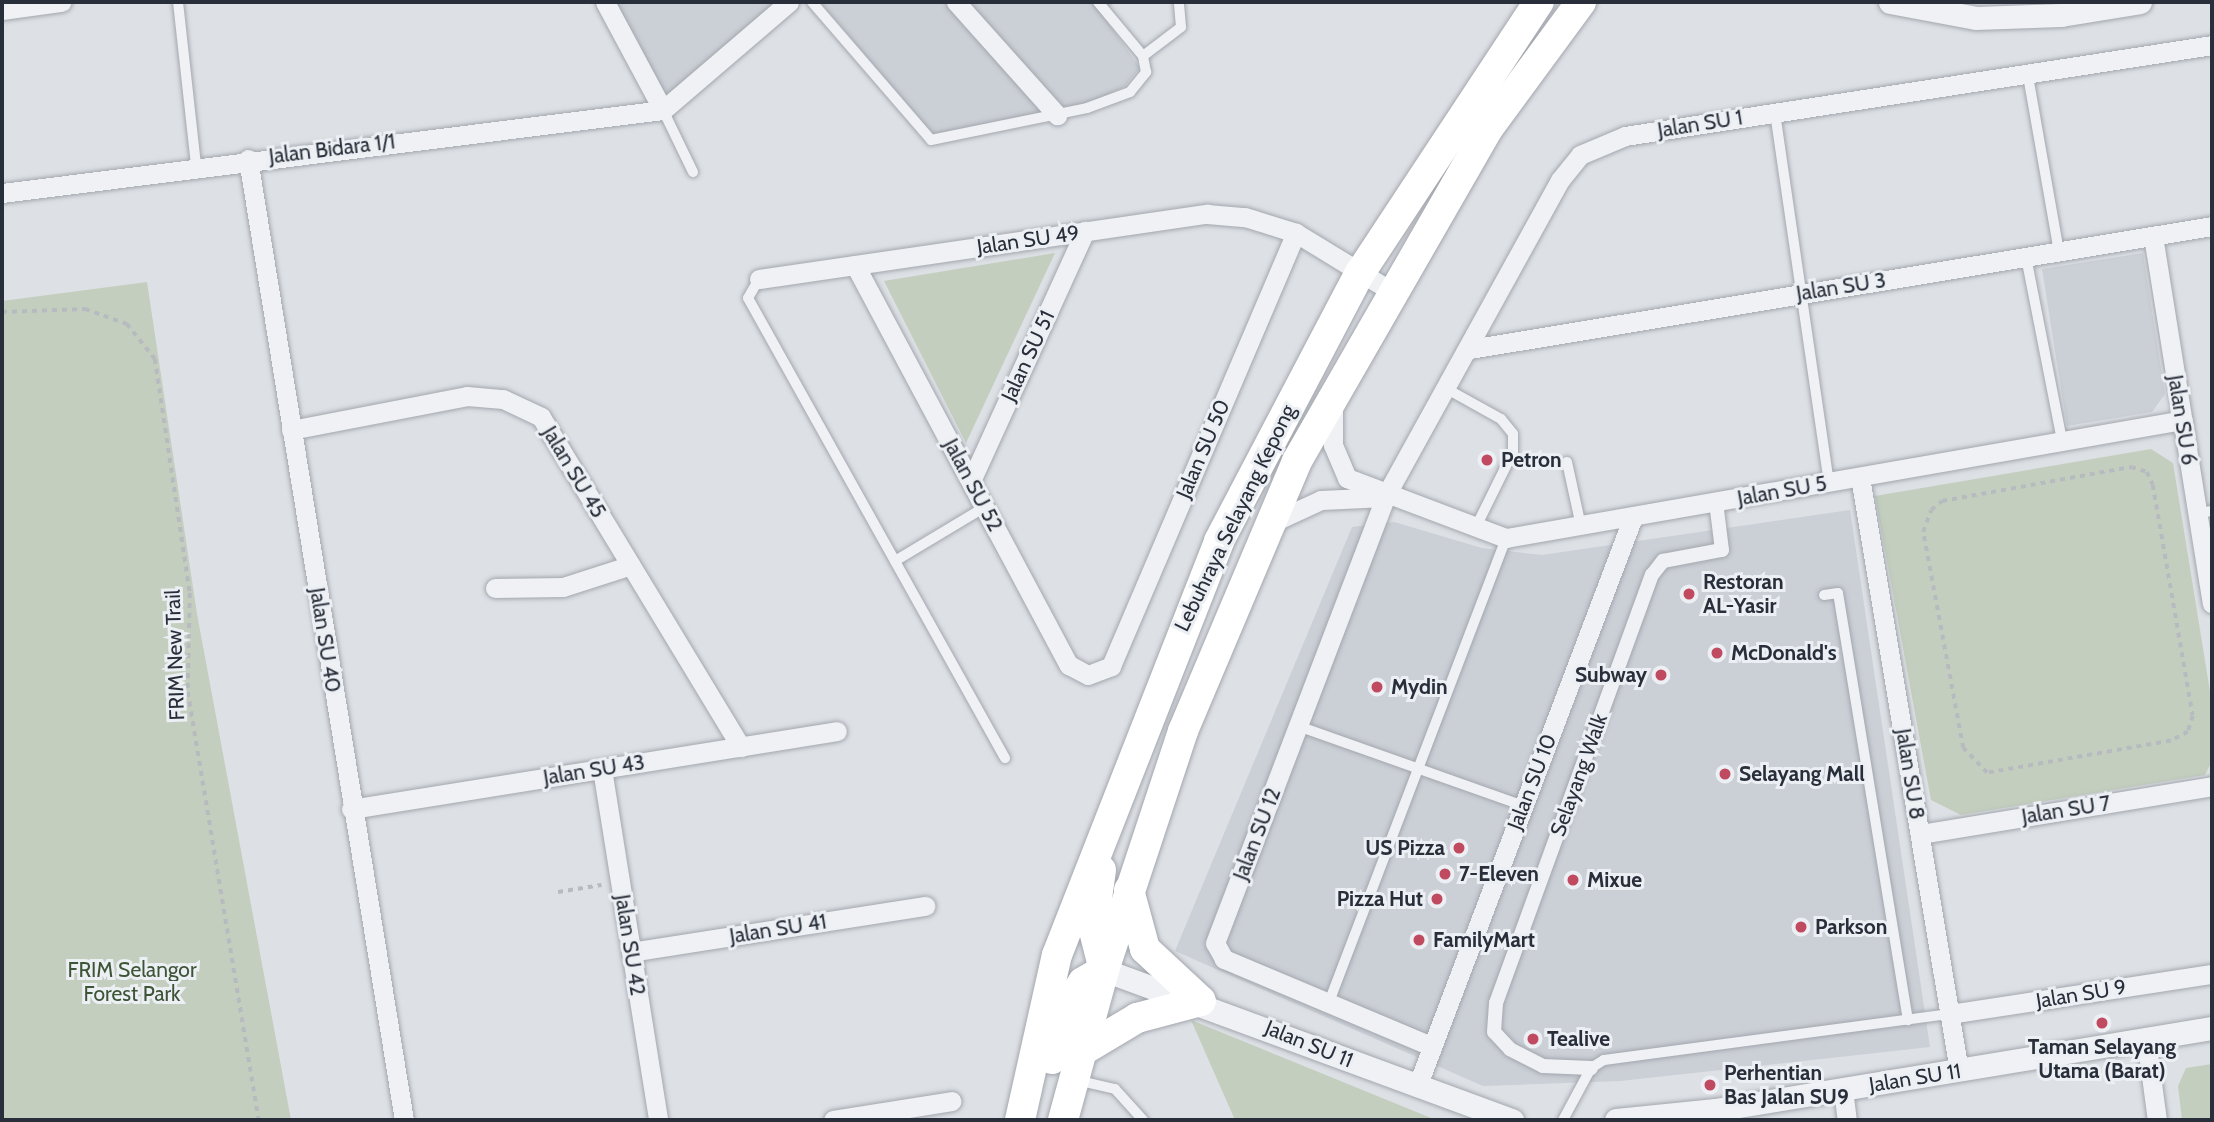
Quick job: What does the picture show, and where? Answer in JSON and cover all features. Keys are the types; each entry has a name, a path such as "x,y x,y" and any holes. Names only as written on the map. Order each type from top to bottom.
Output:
{"main road":[{"name":"Lebuhraya Selayang Kepong","path":"1020,1120 1057,955 1103,831 1219,541 1360,273 1539,2"},
{"name":"Lebuhraya Selayang Kepong","path":"1063,1120 1085,1049 1104,970 1183,731 1267,526 1332,395 1487,130 1581,2"},
{"path":"1035,1120 1072,999 1083,982 1104,970 1093,927 1103,831"},
{"path":"1129,890 1145,948 1201,1001"},
{"path":"1085,1049 1137,1018 1201,1001"}],"street":[{"path":"2,10 61,2"},
{"path":"610,4 663,110 789,2"},
{"path":"956,2 1057,115"},
{"path":"1890,2 1976,18 2061,15 2140,2"},
{"name":"Jalan SU 1","path":"1385,496 1470,349 1560,180 1580,155 1625,136 2028,76 2212,45"},
{"name":"Jalan Bidara 1/1","path":"2,193 248,159 663,110"},
{"name":"Jalan SU 40","path":"248,159 351,809 404,1120"},
{"name":"Jalan SU 49","path":"759,279 1207,214 1245,217 1296,233 1391,291"},
{"name":"Jalan SU 3","path":"1470,349 2212,226"},
{"name":"Jalan SU 51","path":"971,481 1085,232"},
{"name":"Jalan SU 50","path":"1111,666 1296,233"},
{"name":"Jalan SU 6","path":"2153,236 2183,420 2205,512 2212,603"},
{"name":"Jalan SU 52","path":"855,265 1069,665 1088,675 1111,666"},
{"name":"Jalan SU 5","path":"1332,395 1338,463 1348,478 1385,496 1506,538 2183,420"},
{"name":"Jalan SU 45","path":"291,430 467,396 503,399 541,417 741,747"},
{"name":"Jalan SU 8","path":"1860,477 1959,1071"},
{"name":"Jalan SU 5","path":"1267,526 1297,506 1321,500 1385,496"},
{"name":"Jalan SU 12","path":"1385,496 1215,943 1224,959 1431,1046"},
{"name":"Selayang Walk","path":"1591,1068 1544,1066 1510,1049 1494,1032 1496,1003 1652,575 1664,561 1722,550 1716,502"},
{"name":"Jalan SU 10","path":"1418,1087 1431,1046 1633,517"},
{"path":"495,588 563,587 631,565"},
{"name":"Jalan SU 43","path":"351,809 837,731"},
{"name":"Jalan SU 42","path":"602,769 658,1120"},
{"name":"Jalan SU 7","path":"1920,834 2212,786"},
{"name":"Jalan SU 41","path":"631,952 925,906"},
{"name":"Jalan SU 11","path":"1104,970 1201,1001 1418,1087 1512,1120"},
{"name":"Jalan SU 9","path":"1950,1014 2212,974"},
{"name":"Jalan SU 11","path":"1616,1120 1682,1118 2212,1028"},
{"path":"2146,1039 2157,1120"},
{"path":"1843,1089 1847,1120"},
{"path":"832,1120 951,1101"}],"lane":[{"path":"178,2 196,166"},
{"path":"812,2 931,140 1057,115 1130,92 1146,72 1143,56 1098,2"},
{"path":"1143,56 1181,26 1179,2"},
{"path":"2028,76 2059,251"},
{"path":"663,110 693,172"},
{"path":"1775,113 1829,482"},
{"path":"2026,257 2062,441"},
{"path":"759,279 748,298 1005,758"},
{"path":"1447,389 1501,419 1513,434 1513,452 1476,527"},
{"path":"1567,462 1581,526"},
{"path":"895,561 985,507"},
{"path":"1329,1002 1506,538"},
{"path":"1824,595 1838,593 1908,1020"},
{"path":"1298,726 1524,806"},
{"path":"1563,1120 1591,1068 1604,1060 1950,1014"},
{"path":"1075,1080 1115,1089 1143,1120"}],"path":[{"name":"FRIM New Trail","path":"2,312 85,309 127,324 155,359 190,593 188,692 259,1120"},
{"path":"2131,467 2147,472 2193,716 2188,732 2171,741 2001,771 1979,766 1963,748 1923,532 1931,510 1942,501 2131,467"},
{"path":"558,892 603,885"}],"shaded area":[{"path":"612,2 778,2 665,97"},
{"path":"820,2 1115,2 1102,14 1140,68 1124,87 1091,102 933,135"},
{"path":"2143,253 2165,394 2152,412 2067,426 2042,269"},
{"path":"1850,510 1930,1047 1620,1081 1483,1086 1175,951 1352,527 1394,522 1482,548 1542,555"}],"green space":[{"path":"1055,253 966,443 884,281"},
{"name":"FRIM Selangor Forest Park","path":"147,282 197,614 291,1120 2,1120 2,301"},
{"path":"2151,449 2173,463 2212,704 2212,761 2205,775 1961,815 1931,800 1875,496"},
{"path":"1191,1020 1436,1120 1235,1120"},
{"path":"2212,1064 2212,1120 2182,1120 2178,1086 2186,1068"}],"place":[{"name":"Petron","path":"1487,460"},
{"name":"Restoran AL-Yasir","path":"1689,594"},
{"name":"McDonald's","path":"1717,653"},
{"name":"Subway","path":"1661,675"},
{"name":"Mydin","path":"1377,687"},
{"name":"Selayang Mall","path":"1725,774"},
{"name":"US Pizza","path":"1459,848"},
{"name":"7-Eleven","path":"1445,874"},
{"name":"Mixue","path":"1573,880"},
{"name":"Pizza Hut","path":"1437,899"},
{"name":"Parkson","path":"1801,927"},
{"name":"FamilyMart","path":"1419,940"},
{"name":"Taman Selayang Utama (Barat)","path":"2102,1023"},
{"name":"Tealive","path":"1533,1039"},
{"name":"Perhentian Bas Jalan SU9","path":"1710,1085"}]}
